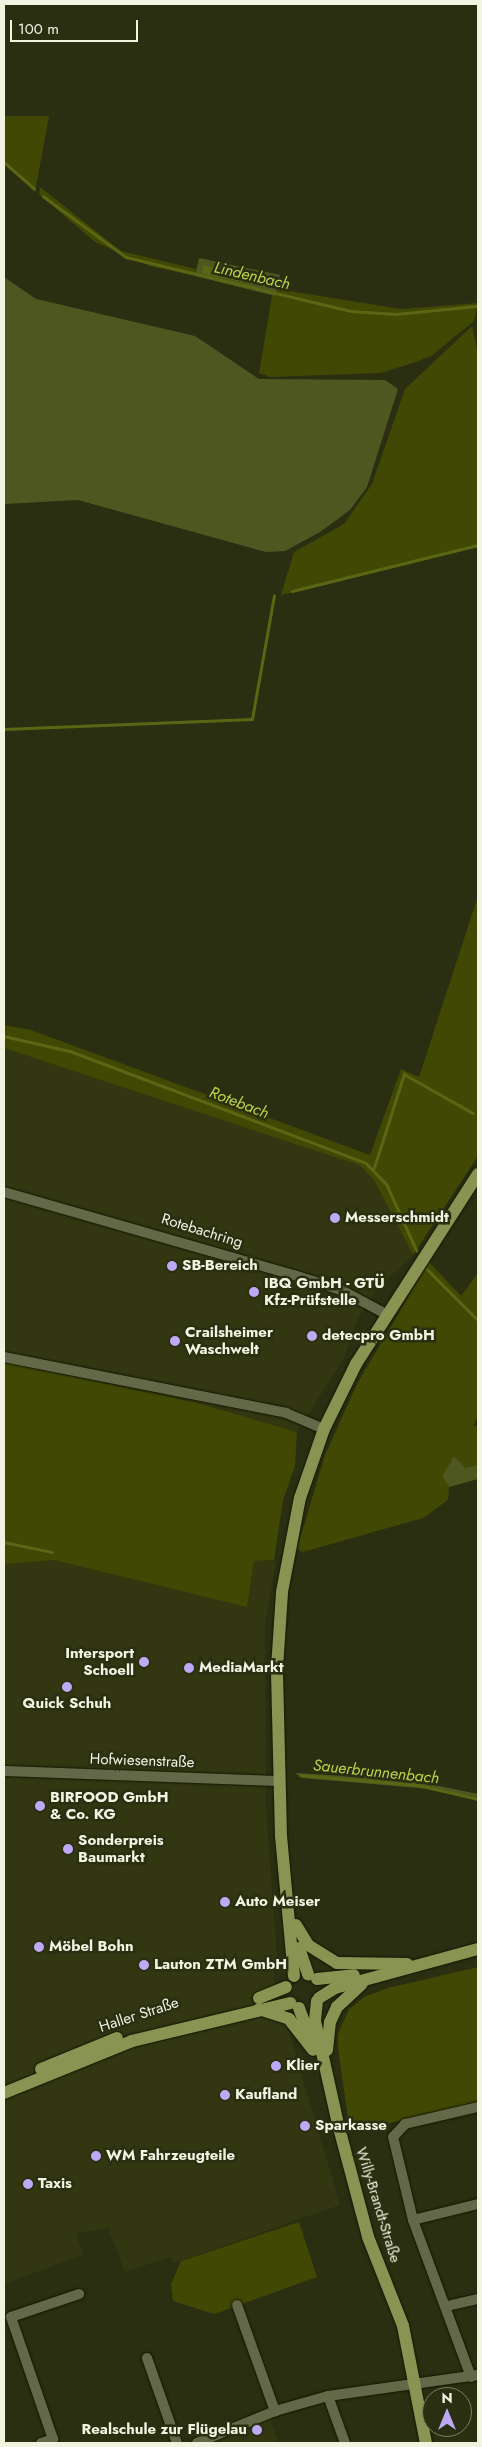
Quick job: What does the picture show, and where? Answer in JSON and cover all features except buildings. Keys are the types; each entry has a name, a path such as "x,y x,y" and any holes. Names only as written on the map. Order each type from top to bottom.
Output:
{"main road":[{"path":"286,1889 279,1781 277,1645 282,1592 300,1498 324,1430 386,1314 478,1174"},
{"name":"Willy-Brandt-Straße","path":"286,1889 318,2000 315,2021 357,2200 402,2326 417,2386 426,2443"},
{"name":"Willy-Brandt-Straße","path":"286,1889 290,1981 295,2005 314,2050 346,2192 417,2386"},
{"path":"296,1925 308,1945 337,1963 412,1964"},
{"path":"318,2000 335,1988 478,1948"},
{"path":"312,1976 435,1960"},
{"name":"Haller Straße","path":"4,2084 141,2029 273,1995 290,1981 312,1976"},
{"path":"329,2080 330,2022 344,1999 369,1980"},
{"name":"Haller Straße","path":"4,2093 132,2041 253,2008 295,2005 318,2000"},
{"path":"253,2008 289,2019 314,2050"}],"street":[{"name":"Rotebachring","path":"4,1192 341,1290 386,1314"},
{"path":"4,1357 286,1413 324,1430"},
{"name":"Hofwiesenstraße","path":"4,1771 279,1781"},
{"path":"197,2443 275,2411 328,2396 417,2386 474,2376 413,2220 393,2137 396,2129 478,2107"},
{"path":"413,2220 478,2204"},
{"path":"41,2443 53,2439 11,2318 79,2294"},
{"path":"447,2306 478,2299"},
{"path":"238,2305 275,2411"},
{"path":"147,2358 177,2443"},
{"path":"328,2396 344,2443"}],"shaded area":[{"path":"4,116 49,116 35,192 4,164"},
{"path":"40,187 121,251 196,269 195,276 150,266 95,242 39,194"},
{"path":"199,258 280,275 275,296 195,276","holes":["202,265 268,276 261,286 204,274"]},
{"path":"4,277 36,299 195,336 259,379 385,380 398,389 367,487 350,510 320,532 285,551 266,552 78,500 4,504"},
{"path":"277,289 401,309 478,303 474,321 431,356 416,362 380,373 270,377 259,373 272,295"},
{"path":"472,326 478,353 478,547 281,595 294,552 344,524 372,484 405,389"},
{"path":"478,896 478,1156 413,1255 374,1180 359,1165 4,1048 4,1025 31,1030 370,1155 401,1069 419,1077"},
{"path":"4,1048 241,1123 359,1165 374,1180 413,1255 376,1290 358,1318 344,1358 297,1432 197,1403 4,1362"},
{"path":"429,1262 461,1296 478,1273 478,1416 473,1426 478,1426 478,1465 465,1469 454,1456 442,1476 449,1487 448,1500 423,1518 303,1552 297,1549 325,1455 357,1384"},
{"path":"4,1362 197,1403 297,1432 295,1466 283,1500 274,1560 254,1561 247,1607 54,1560 4,1564"},
{"path":"454,1456 465,1468 478,1465 478,1479 449,1487 442,1476"},
{"path":"31,1560 54,1560 247,1607 254,1561 276,1561 265,1624 266,1809 277,1958 273,1978 340,2205 173,2263 171,2257 125,2272 108,2228 76,2233 83,2255 4,2284 4,1564"},
{"path":"295,1773 410,1780 478,1794 478,1801 430,1789 302,1778"},
{"path":"478,1967 478,2103 350,2132 338,2048 338,2034 349,2009 366,1996 388,1988"},
{"path":"299,2222 317,2277 214,2314 173,2301 171,2284 181,2261"},
{"name":"Realschule zur Flügelau","path":"270,2418 279,2443 206,2443"}],"water":[{"path":"202,265 269,276 261,286 203,274"}],"waterway":[{"name":"Lindenbach","path":"4,162 34,188"},
{"name":"Lindenbach","path":"43,196 126,257 351,311 396,314 476,306"},
{"path":"292,591 478,545"},
{"path":"4,729 252,719 274,596"},
{"name":"Rotebach","path":"4,1036 70,1051 366,1163 387,1185 417,1251"},
{"path":"374,1168 404,1074 473,1113"},
{"name":"Rotebach","path":"427,1269 478,1320"},
{"path":"4,1542 52,1552"},
{"name":"Sauerbrunnenbach","path":"300,1775 418,1785 478,1799"}],"place":[{"name":"Messerschmidt","path":"335,1218"},
{"name":"SB-Bereich","path":"172,1266"},
{"name":"IBQ GmbH - GTÜ Kfz-Prüfstelle","path":"254,1292"},
{"name":"detecpro GmbH","path":"312,1336"},
{"name":"Crailsheimer Waschwelt","path":"175,1341"},
{"name":"Intersport Schoell","path":"144,1662"},
{"name":"MediaMarkt","path":"189,1668"},
{"name":"Quick Schuh","path":"67,1687"},
{"name":"BIRFOOD GmbH & Co. KG","path":"40,1806"},
{"name":"Sonderpreis Baumarkt","path":"68,1849"},
{"name":"Auto Meiser","path":"225,1902"},
{"name":"Möbel Bohn","path":"39,1947"},
{"name":"Lauton ZTM GmbH","path":"144,1965"},
{"name":"Klier","path":"276,2066"},
{"name":"Kaufland","path":"225,2095"},
{"name":"Sparkasse","path":"305,2126"},
{"name":"WM Fahrzeugteile","path":"96,2156"},
{"name":"Taxis","path":"28,2184"},
{"name":"Realschule zur Flügelau","path":"257,2430"}]}
